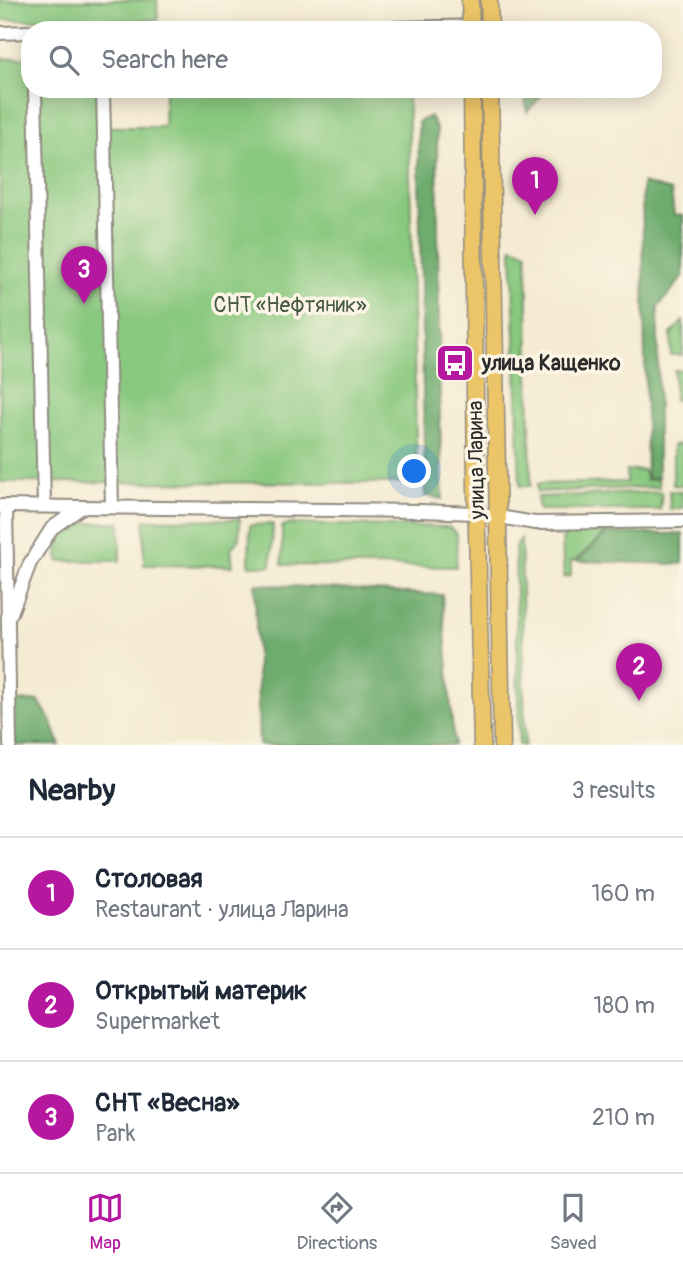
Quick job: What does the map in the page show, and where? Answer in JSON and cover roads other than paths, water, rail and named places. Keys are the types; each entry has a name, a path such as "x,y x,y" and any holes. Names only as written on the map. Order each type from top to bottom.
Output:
{"main road":[{"path":"470,0 471,21"},
{"path":"489,0 490,21"},
{"name":"улица Ларина","path":"472,98 476,513 482,745"},
{"name":"улица Ларина","path":"490,98 502,745"}],"street":[{"path":"0,33 21,33"},
{"path":"35,98 44,506"},
{"path":"103,98 112,507"},
{"path":"10,745 3,506 476,513 535,523 683,522"},
{"path":"8,620 30,563 52,528 82,507"}],"place":[{"name":"Столовая","path":"535,215"},
{"name":"СНТ «Весна»","path":"84,304"},
{"name":"улица Кащенко","path":"455,363"},
{"name":"Открытый материк","path":"639,701"}],"park label":[{"name":"СНТ «Нефтяник»","path":"290,305"}]}
